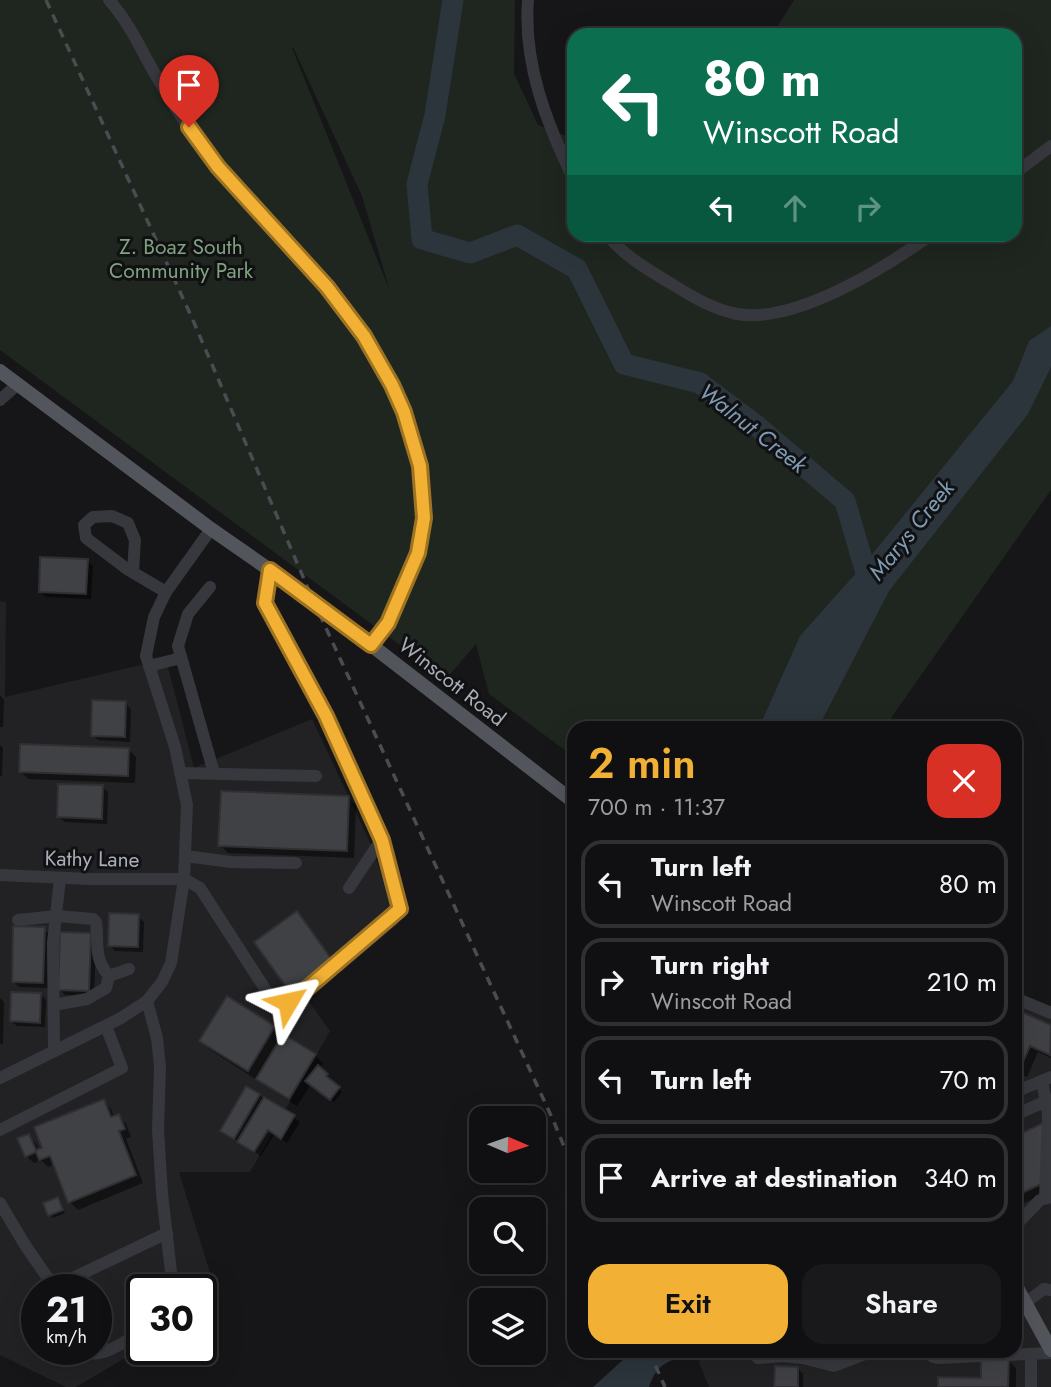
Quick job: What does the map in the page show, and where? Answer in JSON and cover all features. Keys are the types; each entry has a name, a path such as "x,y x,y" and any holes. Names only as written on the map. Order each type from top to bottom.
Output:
{"main road":[{"name":"Winscott Road","path":"0,371 371,645 567,797"},
{"path":"1022,1307 1051,1352"}],"street":[{"path":"109,0 125,18 175,107 218,167 327,287 364,336 404,412 420,466 424,518 418,553 388,623 371,645"},
{"path":"528,0 528,48 536,83 554,139 567,166"},
{"path":"1022,168 1051,146"},
{"path":"613,242 623,254 699,301 737,314 762,315 832,295 904,255 921,242"},
{"path":"0,400 18,384"},
{"path":"133,572 135,540 128,523 112,516 93,517 84,525 86,538 133,572 166,592"},
{"path":"0,1078 106,1026 147,1001 162,982 171,963 184,879 187,804 175,747 146,656 154,617 166,592 211,529"},
{"path":"184,879 200,888 269,995 288,1002 400,909 382,840 326,716 265,603 270,570"},
{"path":"210,587 188,614 178,646 214,774"},
{"path":"149,666 181,658"},
{"path":"180,773 316,776"},
{"path":"349,888 382,840"},
{"path":"185,856 231,862 296,863"},
{"name":"Kathy Lane","path":"0,875 184,879"},
{"path":"54,1051 53,943 60,878"},
{"path":"18,920 57,916 93,919 96,922 97,957 108,976 106,988 93,996 54,1005"},
{"path":"108,976 129,969"},
{"path":"147,1001 157,1038 160,1067 158,1130 171,1274"},
{"path":"1022,1001 1051,1013"},
{"path":"0,1129 122,1068 106,1026"},
{"path":"1022,1089 1046,1079 1049,1100 1048,1198 1040,1200 1022,1219"},
{"path":"1022,1112 1049,1100"},
{"path":"0,1203 44,1274"},
{"path":"82,1274 167,1233"},
{"path":"1022,1303 1044,1289 1051,1290"},
{"path":"1022,1354 1051,1352"},
{"path":"1031,1354 1031,1387"},
{"path":"803,1358 834,1366 855,1358"}],"shaded area":[{"path":"0,601 6,602 5,697 166,659 194,768 312,719 370,842 399,923 308,1000 330,1031 250,1172 179,1172 210,1274 126,1274 126,1357 76,1387 66,1387 0,1355"},
{"path":"1022,994 1051,1006 1051,1387 709,1387 699,1363 701,1358 1022,1358"}],"green space":[{"name":"Z. Boaz South Community Park","path":"0,0 515,0 514,73 538,125 567,136 567,242 1022,242 1022,28 776,28 794,0 1051,0 1051,490 889,721 567,721 567,752 489,694 476,644 446,679 0,350","holes":["293,47 362,196 390,291 292,48"]}],"water":[{"name":"Marys Creek","path":"1051,326 1051,367 1028,414 889,591 822,721 762,721 800,636 865,563 1013,381 1029,341"},
{"path":"625,1358 679,1358 658,1370 649,1387 593,1387"}],"building":[{"path":"40,557 88,559 86,594 39,592"},
{"path":"92,700 126,701 125,737 91,736"},
{"path":"20,744 129,748 128,776 19,772"},
{"path":"58,784 103,785 102,819 57,817"},
{"path":"221,791 349,796 347,851 218,846"},
{"path":"297,911 335,964 292,995 254,942"},
{"path":"109,913 139,914 138,947 108,946"},
{"path":"13,926 45,927 43,983 12,982"},
{"path":"60,932 91,933 89,991 58,990"},
{"path":"11,992 41,993 40,1023 10,1021"},
{"path":"227,996 275,1026 248,1071 199,1041"},
{"path":"1022,1012 1051,1025 1050,1055 1030,1046 1022,1064"},
{"path":"283,1034 316,1054 289,1099 256,1079"},
{"path":"318,1065 328,1074 326,1076 340,1087 330,1100 305,1081"},
{"path":"246,1086 260,1094 234,1139 220,1131"},
{"path":"264,1097 295,1115 281,1139 268,1130 254,1152 237,1142"},
{"path":"104,1099 111,1117 119,1114 125,1129 119,1131 136,1175 68,1203 50,1156 39,1160 36,1152 25,1157 17,1138 29,1134 36,1150 42,1148 34,1127"},
{"path":"1045,1122 1041,1184 1022,1193 1022,1133"},
{"path":"58,1197 63,1210 48,1216 43,1203"},
{"path":"981,1358 1009,1358 1008,1387 938,1387 938,1377 981,1378"},
{"path":"775,1366 798,1367 798,1387 774,1387"}],"waterway":[{"name":"Walnut Creek","path":"453,0 435,115 417,184 422,239 470,253 517,235 577,269 624,364 700,383 757,426 845,501 869,583"}],"railway":[{"path":"46,0 192,318 313,600 567,1154"},
{"path":"652,1358 665,1387"}],"route":[{"path":"189,127 218,167 327,287 364,336 404,412 420,466 424,518 418,553 388,623 371,645 270,570 265,603 326,716 382,840 400,903 400,909 288,1002"}]}
